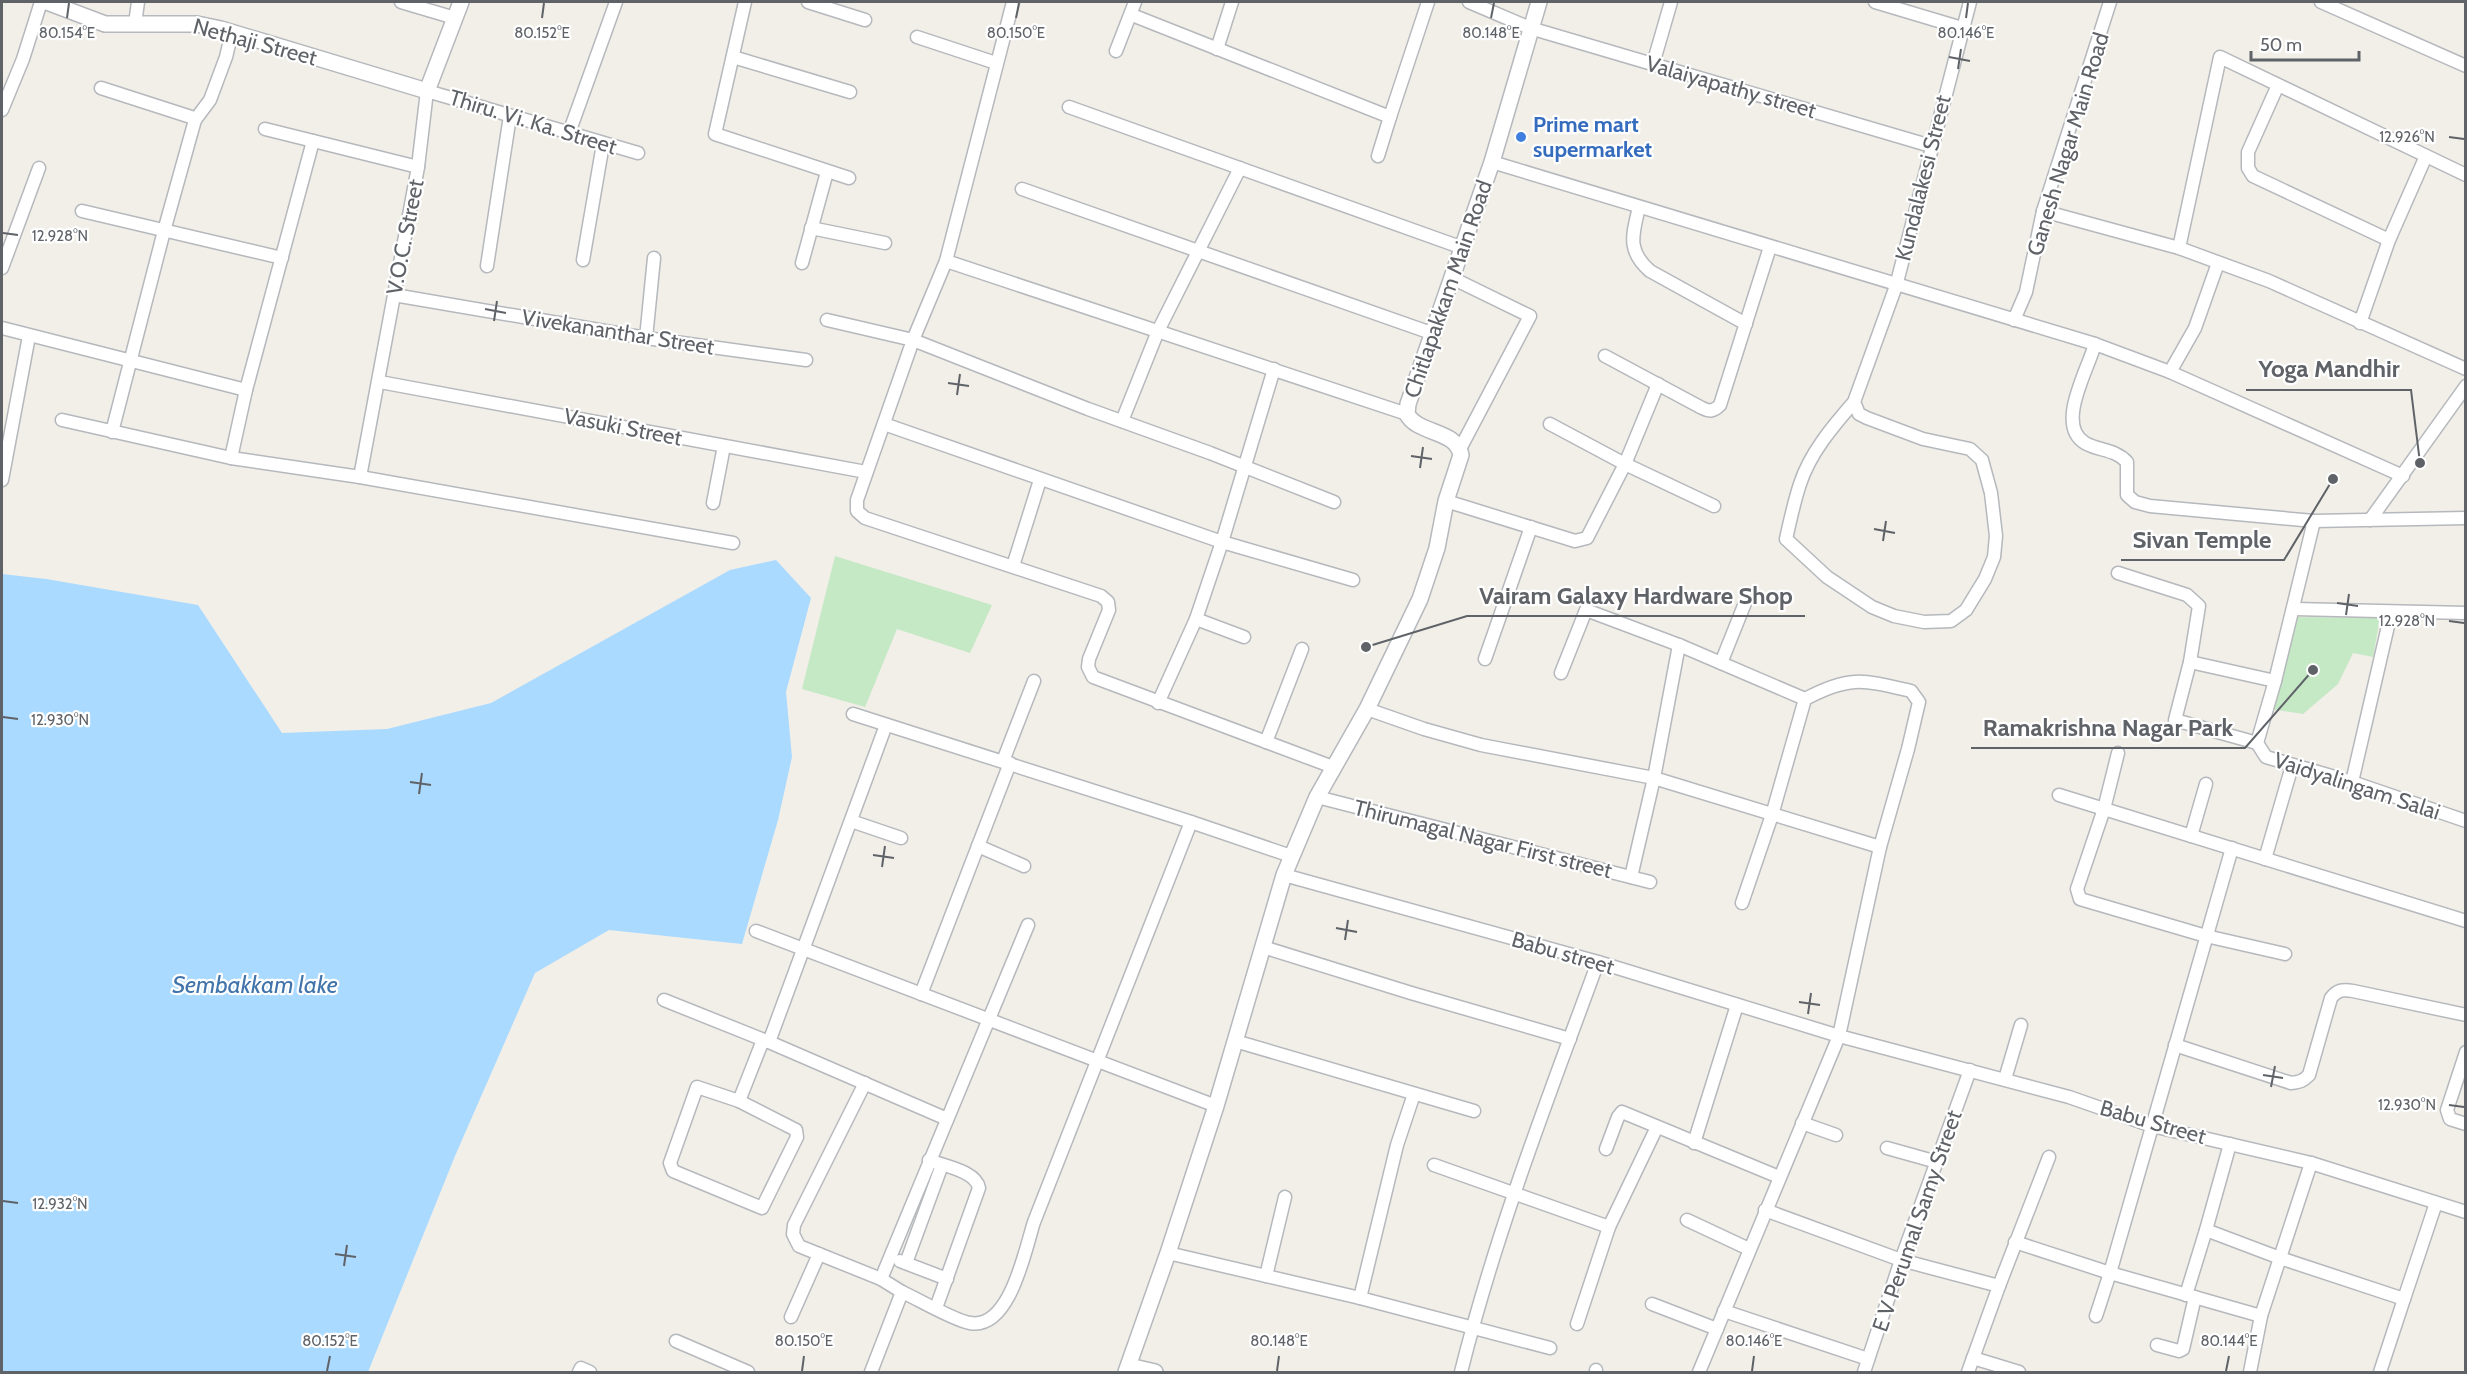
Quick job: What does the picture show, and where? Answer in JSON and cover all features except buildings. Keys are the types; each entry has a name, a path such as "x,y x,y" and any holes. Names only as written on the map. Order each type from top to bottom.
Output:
{"street":[{"path":"2,110 23,59 41,2"},
{"name":"Nethaji Street","path":"47,2 105,24 197,24 232,32 427,91"},
{"path":"135,24 138,2"},
{"path":"402,2 455,18"},
{"name":"V.O.C. Street","path":"360,477 380,382 418,167 427,91 461,2"},
{"path":"569,133 616,2"},
{"path":"745,2 715,134 849,178"},
{"path":"808,2 865,20"},
{"path":"1013,2 946,261 913,340 866,472 856,508 865,518 1105,598 1108,610 1089,659 1089,672 1098,681 1333,766"},
{"path":"1116,51 1132,15 1135,2"},
{"path":"1217,49 1232,2"},
{"path":"1378,156 1428,2"},
{"name":"Valaiyapathy street","path":"1469,2 1530,28 1931,146"},
{"name":"Chitlapakkam Main Road","path":"1460,449 1450,439 1413,423 1407,414 1492,162 1539,2"},
{"path":"1653,64 1671,2"},
{"path":"1875,2 1962,28"},
{"name":"Kundalakesi Street","path":"1854,402 1896,286 1970,2"},
{"name":"Ganesh Nagar Main Road","path":"2014,320 2026,292 2043,211 2110,2"},
{"path":"2321,2 2466,66"},
{"path":"1132,15 1390,117"},
{"path":"112,432 129,361 195,120 210,100 226,57 232,32"},
{"path":"917,37 996,63"},
{"path":"733,57 850,92"},
{"path":"2180,248 2220,57 2466,175"},
{"path":"2278,85 2248,152 2248,168 2253,176 2389,240"},
{"path":"100,88 195,120"},
{"name":"Thiru. Vi. Ka. Street","path":"427,91 638,153"},
{"path":"1069,107 1463,248"},
{"path":"487,266 510,116"},
{"path":"265,129 418,167"},
{"path":"231,458 246,390 313,141"},
{"path":"583,260 603,144"},
{"path":"2360,322 2389,240 2426,156"},
{"path":"1492,162 2095,345 2170,372 2403,476"},
{"path":"2,268 39,168"},
{"path":"1122,421 1158,331 1240,168"},
{"path":"802,263 827,171"},
{"path":"1022,189 1434,334"},
{"path":"1639,207 1632,238 1635,252 1641,263 1650,271 1746,324"},
{"path":"82,211 282,258"},
{"path":"2043,211 2180,248 2269,281 2466,369"},
{"path":"811,228 885,243"},
{"path":"1605,356 1708,411 1716,410 1720,405 1770,247"},
{"path":"646,338 654,258"},
{"path":"946,261 1407,414"},
{"path":"2170,372 2195,328 2218,263"},
{"path":"1155,1372 1127,1369 1168,1253 1215,1106 1284,874 1317,797 1367,709 1420,599 1437,548 1446,501 1460,465 1460,449 1530,316 1452,278"},
{"name":"Vivekananthar Street","path":"394,295 646,338 807,360"},
{"path":"827,320 913,340 1334,502"},
{"path":"2,328 246,390"},
{"path":"2,480 29,336"},
{"path":"2095,345 2073,408 2071,424 2080,439 2088,445 2113,452 2127,462 2127,495 2135,502 2178,509 2270,515 2314,521 2466,518"},
{"path":"1158,703 1196,619 1222,542 1274,369"},
{"name":"Vasuki Street","path":"380,382 866,472"},
{"path":"1446,501 1575,541 1587,538 1625,464 1658,384"},
{"path":"2370,520 2466,386"},
{"path":"1854,402 1859,414 1867,418 1923,439 1970,448 1982,460 1996,520 1994,557 1985,579 1966,610 1951,621 1924,622 1894,616 1872,607 1827,577 1786,539 1800,484 1808,465 1837,422 1854,402"},
{"path":"62,420 231,458 360,477 733,543"},
{"path":"884,423 1040,480 1222,542 1353,580"},
{"path":"1550,424 1625,464 1714,506"},
{"path":"713,503 724,446"},
{"path":"1013,566 1040,480"},
{"path":"2118,573 2187,595 2199,606 2190,663 2175,720 2257,742 2294,609 2314,521"},
{"path":"1485,659 1531,527"},
{"path":"1721,663 1745,603"},
{"path":"2294,609 2466,613"},
{"path":"1561,673 1586,610 1679,645 1805,699"},
{"path":"2352,782 2391,613"},
{"path":"1196,619 1244,637"},
{"path":"1631,877 1654,778 1679,645"},
{"path":"1266,742 1302,649"},
{"path":"2190,663 2275,681"},
{"path":"1699,1372 1839,1036 1880,848 1919,707 1917,697 1911,691 1853,680 1826,688 1805,699 1772,815 1742,903"},
{"path":"921,994 978,846 1034,681"},
{"path":"1367,709 1424,729 1481,744 1654,778 1880,848"},
{"path":"854,714 1291,856"},
{"path":"739,1101 804,949 886,725"},
{"name":"Vaidyalingam Salai","path":"2257,742 2266,758 2352,782 2466,821"},
{"path":"2118,753 2104,809 2077,889 2080,899 2206,936 2285,954"},
{"path":"2265,859 2292,766"},
{"path":"2190,836 2206,784"},
{"path":"2059,795 2466,921"},
{"name":"Thirumagal Nagar First street","path":"1317,797 1650,882"},
{"path":"850,821 901,838"},
{"path":"865,1083 795,1225 795,1242 799,1246 881,1279 902,1292 969,1323 985,1322 995,1317 1002,1309 1017,1277 1034,1222 1191,822"},
{"path":"978,846 1024,866"},
{"path":"2096,1316 2232,848"},
{"name":"Babu street","path":"1284,874 1598,962 1839,1036"},
{"path":"881,1279 987,1019 1014,962 1028,925"},
{"path":"756,931 1097,1063 1215,1106"},
{"path":"1263,947 1570,1039"},
{"path":"1461,1372 1472,1327 1513,1193 1598,962"},
{"path":"2175,1045 2291,1083 2303,1081 2309,1075 2331,998 2335,992 2353,991 2466,1015"},
{"path":"664,1000 766,1041 946,1119"},
{"path":"1694,1143 1737,1005"},
{"path":"2005,1079 2021,1025"},
{"name":"Babu Street","path":"1839,1036 2005,1079 2152,1125 2312,1163 2466,1212"},
{"path":"1235,1041 1474,1111"},
{"path":"2466,1052 2447,1110 2450,1119 2466,1124"},
{"name":"E V Perumal Samy Street","path":"1864,1372 1901,1260 1970,1070"},
{"path":"697,1087 739,1101 796,1130 796,1137 762,1208 670,1168 697,1087"},
{"path":"1360,1298 1397,1145 1414,1094"},
{"path":"1606,1149 1622,1112 1779,1177"},
{"path":"1802,1123 1836,1135"},
{"path":"1577,1324 1609,1227 1657,1127"},
{"path":"2157,1345 2179,1351 2183,1349 2191,1296 2206,1230 2230,1144"},
{"path":"1887,1148 1937,1161"},
{"path":"1968,1372 1998,1287 2049,1157"},
{"path":"929,1161 973,1177 979,1183 980,1188 936,1308"},
{"path":"2250,1372 2261,1316 2312,1163"},
{"path":"906,1263 942,1165"},
{"path":"1434,1165 1609,1227"},
{"path":"1266,1276 1285,1197"},
{"path":"2380,1372 2436,1203"},
{"path":"1765,1210 1901,1260 1998,1287"},
{"path":"1687,1220 1749,1249"},
{"path":"2206,1230 2280,1258 2404,1299"},
{"path":"2015,1242 2110,1274 2261,1316"},
{"path":"1168,1253 1360,1298 1550,1348"},
{"path":"791,1317 819,1254"},
{"path":"890,1257 947,1279"},
{"path":"871,1372 902,1292"},
{"path":"1652,1304 1717,1329"},
{"path":"1724,1311 1868,1359"},
{"path":"676,1341 748,1372"},
{"path":"1973,1358 2019,1372"},
{"path":"579,1372 581,1368 590,1372"}],"green space":[{"path":"835,556 992,605 970,653 897,629 865,707 802,689"},
{"path":"2294,617 2380,618 2373,657 2353,653 2338,684 2303,714 2271,709"}],"water":[{"name":"Sembakkam lake","path":"776,560 811,598 786,692 792,757 778,820 742,944 609,930 535,973 455,1156 368,1372 2,1372 2,574 46,579 198,605 282,733 387,729 491,703 730,570"}],"place":[{"name":"Prime mart supermarket","path":"1521,137"},
{"name":"Yoga Mandhir","path":"2420,463"},
{"name":"Sivan Temple","path":"2333,479"},
{"name":"Vairam Galaxy Hardware Shop","path":"1366,647"},
{"name":"Ramakrishna Nagar Park","path":"2313,670"}]}
